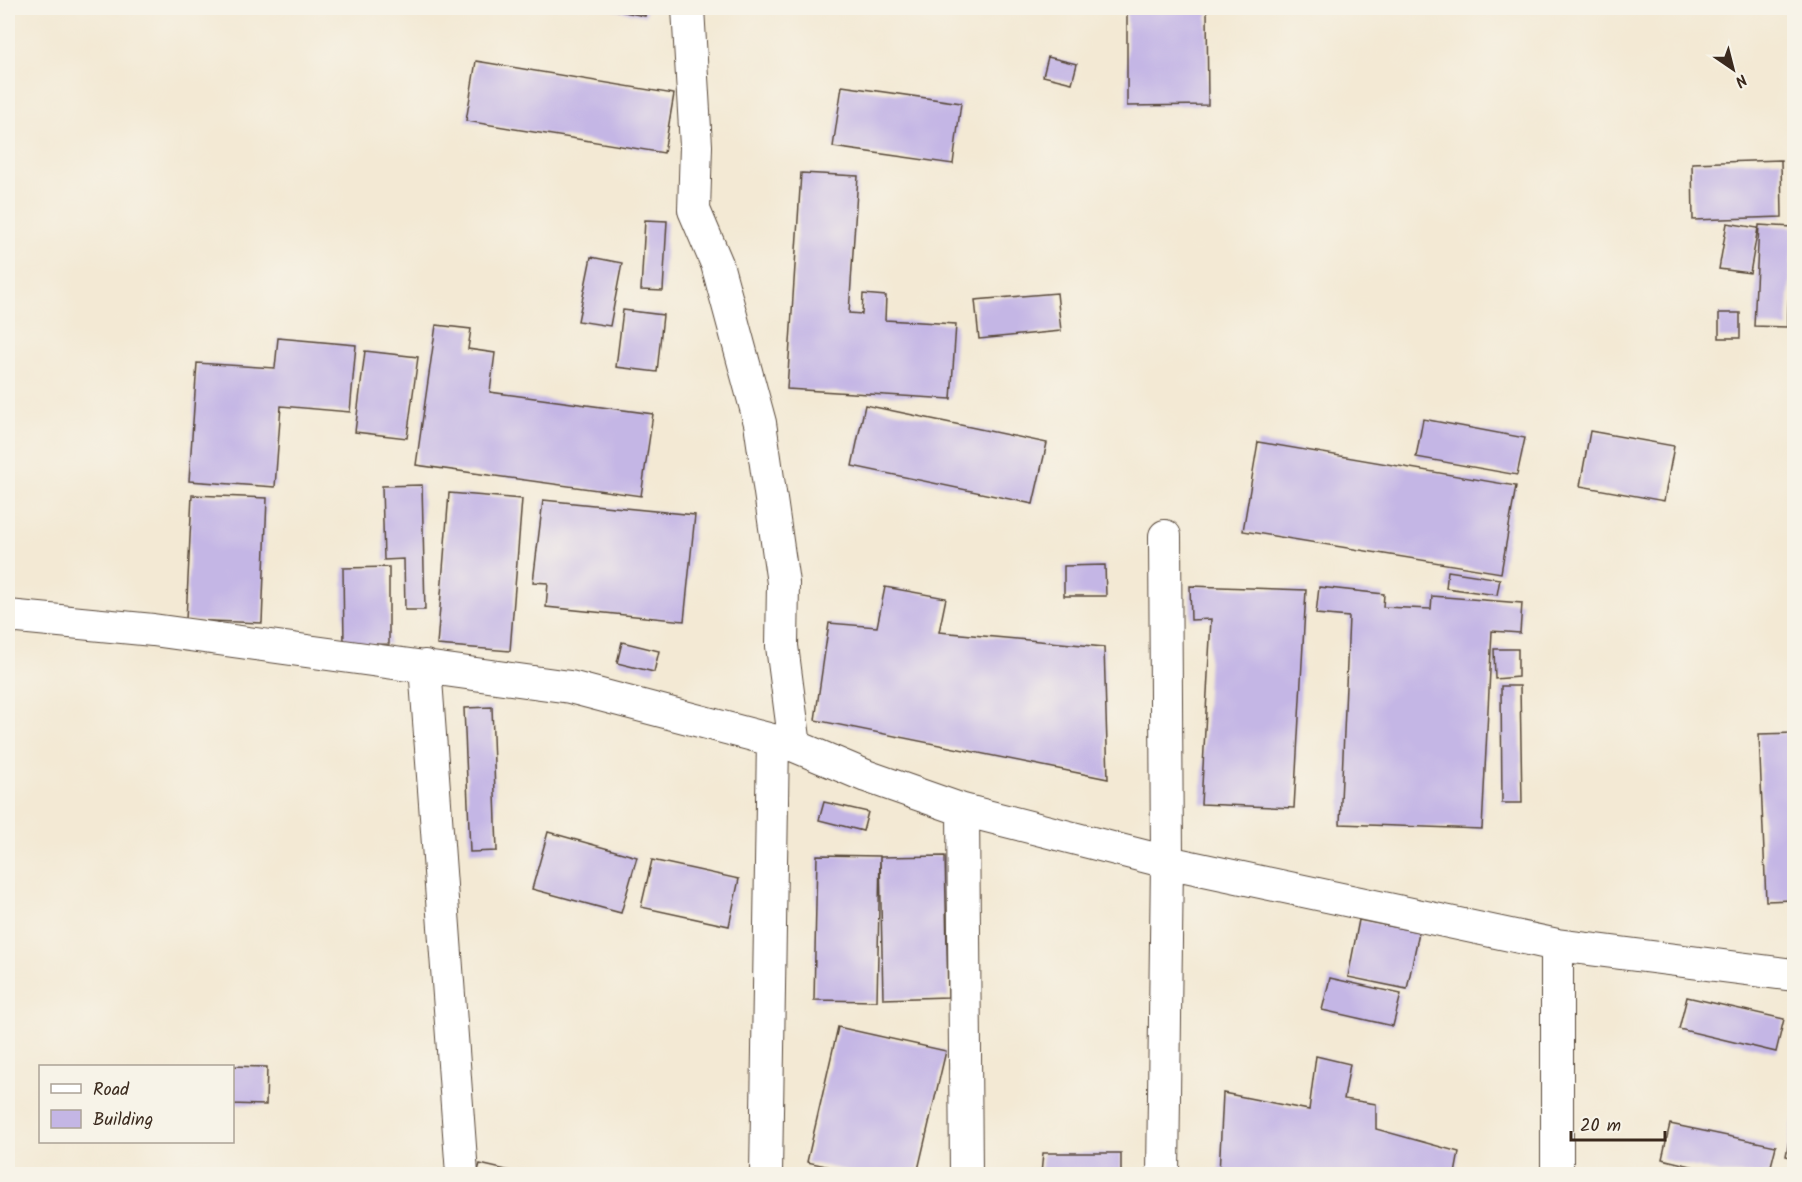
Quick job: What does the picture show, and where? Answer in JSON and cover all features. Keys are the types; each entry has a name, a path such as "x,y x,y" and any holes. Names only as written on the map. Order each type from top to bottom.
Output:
{"street":[{"path":"688,8 696,146 694,210 717,264 760,423 783,583 784,743 766,1174"},
{"path":"1163,1174 1167,862 1165,536"},
{"path":"8,616 153,630 570,687 784,743 866,776 963,810 1167,862 1557,945 1794,975"},
{"path":"424,666 462,1174"},
{"path":"963,810 966,1174"},
{"path":"1557,945 1557,1174"}],"building":[{"path":"605,8 647,8 645,16"},
{"path":"1127,8 1207,8 1208,105 1127,106"},
{"path":"1048,57 1077,64 1072,83 1043,76"},
{"path":"476,61 674,94 664,153 466,121"},
{"path":"842,86 961,103 953,164 833,147"},
{"path":"1781,160 1782,217 1693,220 1692,163"},
{"path":"801,173 858,176 849,313 862,314 863,294 886,296 885,320 956,324 951,399 787,389"},
{"path":"645,220 667,221 663,291 641,290"},
{"path":"1727,223 1758,228 1750,273 1719,269"},
{"path":"1759,225 1793,227 1787,327 1754,326"},
{"path":"591,257 622,263 610,326 578,321"},
{"path":"1057,293 1061,331 979,339 975,300"},
{"path":"623,310 663,315 657,372 616,367"},
{"path":"1719,313 1740,313 1740,338 1719,338"},
{"path":"436,325 471,329 468,349 495,353 490,392 653,414 641,496 416,465"},
{"path":"278,338 356,345 350,412 281,406 275,487 189,481 197,363 275,368"},
{"path":"365,351 418,357 407,438 355,432"},
{"path":"865,405 1047,443 1033,504 852,466"},
{"path":"1423,419 1525,438 1517,475 1416,457"},
{"path":"1590,431 1674,446 1664,501 1580,486"},
{"path":"1258,442 1516,486 1501,573 1243,531"},
{"path":"422,485 425,610 405,610 404,559 384,560 382,486"},
{"path":"449,493 522,499 510,651 437,645"},
{"path":"192,495 267,498 262,623 186,620"},
{"path":"543,500 695,515 684,621 546,607 548,583 533,582"},
{"path":"1105,565 1106,596 1064,596 1064,566"},
{"path":"389,567 389,644 344,645 343,568"},
{"path":"1448,571 1500,579 1497,595 1446,588"},
{"path":"1190,586 1306,590 1294,808 1201,804 1211,619 1191,620"},
{"path":"885,587 946,598 939,632 1104,647 1108,779 815,720 829,623 877,627"},
{"path":"1319,587 1384,594 1383,607 1431,609 1432,596 1522,603 1520,633 1492,631 1482,829 1340,824 1349,617 1316,614"},
{"path":"622,642 659,651 654,672 617,663"},
{"path":"1494,649 1518,649 1518,677 1495,679"},
{"path":"1501,686 1520,686 1522,803 1502,803"},
{"path":"492,707 497,851 470,852 464,708"},
{"path":"1794,733 1794,900 1766,901 1759,734"},
{"path":"824,802 868,812 863,831 819,820"},
{"path":"548,832 637,857 621,913 532,889"},
{"path":"817,855 880,856 877,1001 814,1000"},
{"path":"945,856 948,997 883,999 880,857"},
{"path":"652,860 739,879 729,926 641,907"},
{"path":"1359,920 1419,932 1407,989 1348,977"},
{"path":"1330,978 1401,994 1393,1026 1322,1010"},
{"path":"1687,997 1784,1019 1776,1052 1679,1029"},
{"path":"838,1027 946,1051 917,1174 863,1174 807,1162"},
{"path":"1316,1056 1350,1064 1344,1099 1376,1104 1376,1129 1459,1152 1455,1174 1219,1174 1223,1093 1309,1110"},
{"path":"234,1066 267,1067 266,1105 234,1104"},
{"path":"1794,1119 1794,1158 1786,1156"},
{"path":"1670,1124 1776,1146 1769,1174 1724,1174 1662,1159"},
{"path":"1043,1153 1121,1153 1121,1174 1041,1174"},
{"path":"480,1164 524,1174 477,1174"},
{"path":"1463,1172 1513,1172 1513,1174 1463,1174"}]}
